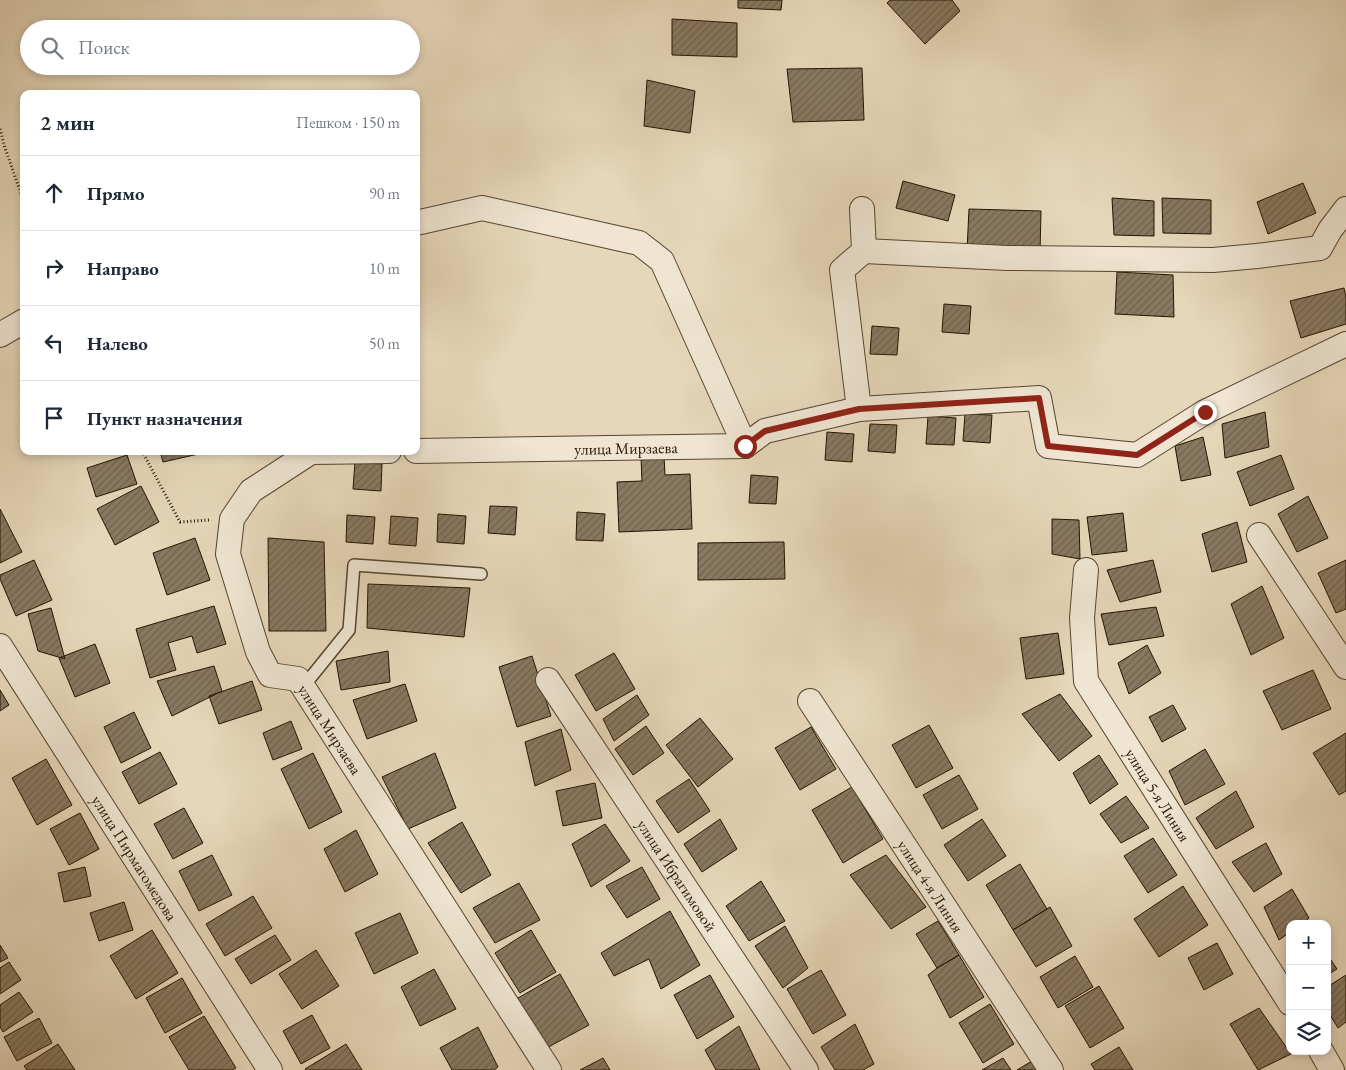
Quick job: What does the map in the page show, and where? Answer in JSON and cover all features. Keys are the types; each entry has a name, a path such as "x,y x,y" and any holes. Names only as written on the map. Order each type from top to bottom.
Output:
{"street":[{"path":"420,222 482,208 639,243 662,261 745,446 765,431 859,409 1039,398 1048,446 1137,455 1205,412 1346,344"},
{"path":"862,208 864,252"},
{"path":"859,409 842,270 864,252 1007,258 1213,260 1320,248 1330,230 1346,209"},
{"path":"0,335 20,323"},
{"name":"улица Мирзаева","path":"420,451 745,446"},
{"name":"улица Мирзаева","path":"306,455 251,491 232,519 228,554 258,652 270,675 298,679 548,1070"},
{"path":"1259,535 1346,667"},
{"name":"улица 5-я Линия","path":"1086,570 1082,618 1086,681 1286,996"},
{"name":"улица Пирмагомедова","path":"0,646 270,1070"},
{"name":"улица Ибрагимовой","path":"548,680 806,1070"},
{"name":"улица 4-я Линия","path":"810,702 1051,1070"},
{"path":"1323,1055 1332,1070"}],"lane":[{"path":"303,687 349,630 354,565 481,574"}],"path":[{"path":"0,129 20,191"},
{"path":"144,455 180,522"}],"building":[{"path":"738,0 782,0 781,10 738,8"},
{"path":"890,0 952,0 960,11 925,44 887,3"},
{"path":"672,19 737,23 737,57 672,55"},
{"path":"862,68 864,120 793,122 787,69"},
{"path":"647,80 695,91 690,133 644,126"},
{"path":"903,181 955,195 948,221 896,208"},
{"path":"1303,183 1316,213 1268,234 1257,202"},
{"path":"1112,198 1154,201 1154,236 1114,235"},
{"path":"1162,198 1211,200 1211,234 1163,233"},
{"path":"969,209 1041,211 1040,253 967,251"},
{"path":"1117,272 1173,275 1174,317 1115,314"},
{"path":"1344,288 1346,324 1301,338 1290,301"},
{"path":"944,304 971,306 969,334 942,332"},
{"path":"872,326 899,328 897,355 870,354"},
{"path":"1265,412 1269,447 1225,458 1222,424"},
{"path":"965,414 992,415 990,443 963,441"},
{"path":"928,416 956,418 954,445 926,444"},
{"path":"870,424 897,425 895,453 868,451"},
{"path":"827,432 854,434 852,462 825,460"},
{"path":"1203,437 1211,475 1181,481 1175,446"},
{"path":"127,455 137,484 96,497 87,468"},
{"path":"161,455 194,455 163,462"},
{"path":"1281,455 1294,489 1250,506 1237,472"},
{"path":"664,456 665,475 690,474 692,529 619,532 617,482 642,481 641,457"},
{"path":"355,462 382,464 381,491 353,489"},
{"path":"751,475 778,477 776,504 749,503"},
{"path":"141,486 159,522 115,545 97,509"},
{"path":"1308,496 1328,538 1297,552 1278,514"},
{"path":"490,506 517,507 515,535 488,533"},
{"path":"0,509 22,552 0,563"},
{"path":"577,512 605,514 603,541 576,540"},
{"path":"1123,513 1127,551 1092,555 1087,517"},
{"path":"438,514 466,516 464,544 437,542"},
{"path":"347,515 375,517 373,544 346,542"},
{"path":"391,516 418,518 416,546 389,544"},
{"path":"1052,519 1079,520 1080,559 1052,554"},
{"path":"1237,522 1247,562 1212,572 1202,534"},
{"path":"195,538 210,580 167,595 153,553"},
{"path":"268,538 324,542 326,631 269,631"},
{"path":"784,542 785,579 698,580 698,543"},
{"path":"34,560 52,600 16,616 0,575"},
{"path":"1153,560 1161,592 1120,602 1107,570"},
{"path":"1346,560 1346,609 1336,613 1318,573"},
{"path":"368,584 470,588 464,637 367,628"},
{"path":"1262,586 1284,638 1251,655 1231,604"},
{"path":"214,606 226,644 197,653 192,636 168,643 176,670 150,678 136,629"},
{"path":"1156,607 1164,636 1109,645 1101,614"},
{"path":"51,608 65,659 38,651 28,614"},
{"path":"1058,633 1064,674 1026,679 1020,638"},
{"path":"95,644 110,683 75,697 59,658"},
{"path":"1147,645 1161,673 1129,694 1118,663"},
{"path":"388,651 390,682 341,690 336,661"},
{"path":"614,653 635,689 596,711 575,675"},
{"path":"532,656 551,716 517,727 499,667"},
{"path":"214,666 222,691 172,716 157,681"},
{"path":"1313,670 1331,709 1282,730 1263,691"},
{"path":"252,681 262,710 219,724 209,696"},
{"path":"405,684 417,721 367,739 353,700"},
{"path":"0,690 9,705 0,711"},
{"path":"1060,694 1092,736 1059,761 1022,714"},
{"path":"637,695 649,715 614,741 603,719"},
{"path":"1173,705 1186,729 1162,742 1149,717"},
{"path":"134,712 151,748 121,763 104,727"},
{"path":"700,718 733,759 698,787 666,745"},
{"path":"291,721 302,749 273,760 263,733"},
{"path":"929,725 953,768 916,788 892,745"},
{"path":"646,726 664,753 633,775 615,749"},
{"path":"811,727 836,769 800,790 775,748"},
{"path":"561,729 571,770 535,786 525,742"},
{"path":"1346,733 1346,791 1339,795 1313,753"},
{"path":"1205,749 1225,784 1185,805 1169,771"},
{"path":"160,752 177,784 139,804 122,772"},
{"path":"313,753 342,812 309,829 281,769"},
{"path":"435,753 456,808 408,829 382,777"},
{"path":"1099,755 1118,784 1090,804 1073,773"},
{"path":"46,759 72,805 37,825 12,778"},
{"path":"959,775 978,809 942,829 923,795"},
{"path":"689,779 710,811 678,833 656,801"},
{"path":"595,783 602,818 563,826 556,791"},
{"path":"852,787 883,839 843,863 812,810"},
{"path":"1236,791 1254,827 1216,849 1196,818"},
{"path":"1126,796 1149,828 1121,843 1100,814"},
{"path":"184,808 203,843 173,859 154,824"},
{"path":"80,813 99,849 69,865 50,829"},
{"path":"720,819 737,849 702,872 684,844"},
{"path":"982,819 1006,856 968,881 944,845"},
{"path":"462,822 491,875 461,893 428,843"},
{"path":"605,824 630,861 591,887 572,844"},
{"path":"356,830 378,874 345,892 324,849"},
{"path":"1153,838 1177,875 1148,893 1124,856"},
{"path":"1266,843 1282,874 1254,892 1232,862"},
{"path":"212,855 232,895 199,911 179,871"},
{"path":"886,855 926,907 891,929 850,875"},
{"path":"1020,864 1047,909 1013,930 986,885"},
{"path":"85,867 91,896 64,902 58,873"},
{"path":"642,867 660,899 627,918 606,886"},
{"path":"761,881 785,921 749,941 726,906"},
{"path":"519,883 540,920 495,943 473,908"},
{"path":"1183,886 1208,925 1159,957 1134,919"},
{"path":"1292,889 1309,918 1307,920 1286,920 1286,935 1279,940 1264,907"},
{"path":"253,896 272,928 225,956 206,924"},
{"path":"124,902 133,930 99,941 90,913"},
{"path":"1050,907 1072,946 1036,967 1013,930"},
{"path":"670,911 700,965 661,989 649,959 614,976 601,953"},
{"path":"400,913 418,953 374,974 355,933"},
{"path":"938,921 959,955 937,968 916,934"},
{"path":"785,926 808,968 783,988 755,946"},
{"path":"152,930 178,973 136,999 110,956"},
{"path":"531,930 556,972 520,993 495,953"},
{"path":"275,935 291,960 251,984 235,959"},
{"path":"1217,943 1233,974 1204,990 1188,958"},
{"path":"0,945 8,958 0,962"},
{"path":"316,950 339,986 302,1009 279,974"},
{"path":"959,955 984,997 950,1018 928,975"},
{"path":"1075,956 1093,987 1058,1008 1040,977"},
{"path":"1331,960 1337,969 1331,973"},
{"path":"9,962 21,980 0,994 0,968"},
{"path":"434,969 456,1009 420,1026 401,987"},
{"path":"821,970 846,1015 813,1034 787,989"},
{"path":"560,974 589,1025 541,1051 511,1002"},
{"path":"710,975 734,1017 697,1039 674,995"},
{"path":"1346,975 1346,1022 1338,1028 1331,1017 1331,984"},
{"path":"182,978 202,1013 165,1033 146,998"},
{"path":"1099,986 1124,1028 1090,1048 1065,1006"},
{"path":"19,992 33,1012 3,1032 0,1027 0,1005"},
{"path":"990,1004 1014,1044 983,1063 959,1023"},
{"path":"1259,1008 1286,1047 1286,1055 1289,1055 1258,1070 1230,1024"},
{"path":"312,1015 330,1048 301,1064 283,1031"},
{"path":"204,1016 236,1068 232,1070 189,1070 169,1037"},
{"path":"39,1018 52,1043 17,1061 4,1037"},
{"path":"855,1024 874,1064 863,1070 835,1070 821,1047"},
{"path":"739,1026 760,1070 716,1070 705,1050"},
{"path":"478,1027 498,1067 494,1070 452,1070 440,1048"},
{"path":"58,1044 75,1070 27,1070 24,1066"},
{"path":"346,1044 362,1070 305,1069"},
{"path":"1119,1047 1133,1070 1095,1070 1091,1064"},
{"path":"603,1058 610,1070 580,1070"},
{"path":"1003,1058 1011,1070 982,1070"},
{"path":"1032,1061 1037,1070 1017,1070"}],"route":[{"path":"745,446 765,431 859,409 1039,398 1048,446 1137,455 1205,412"}]}
